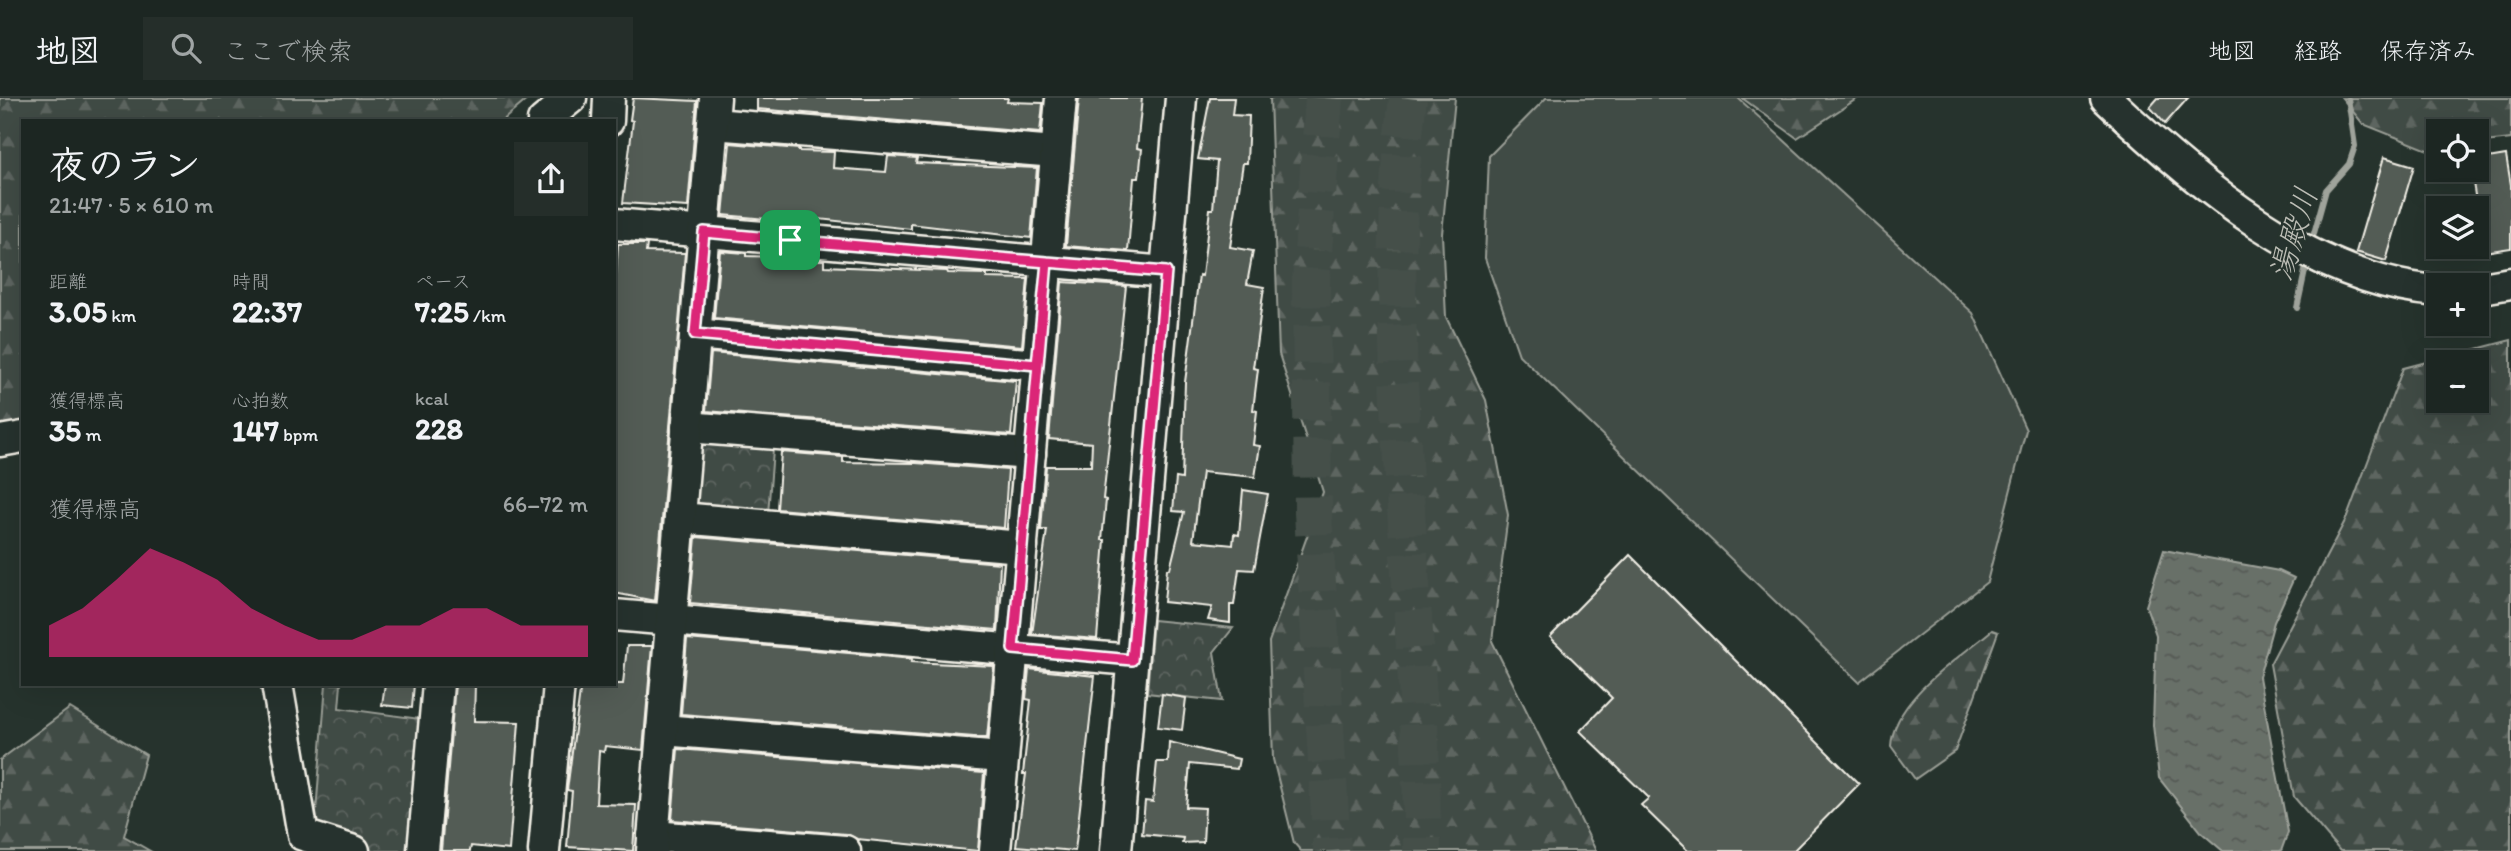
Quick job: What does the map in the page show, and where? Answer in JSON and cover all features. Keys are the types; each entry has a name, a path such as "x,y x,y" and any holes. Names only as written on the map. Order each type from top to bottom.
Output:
{"street":[{"path":"545,119 571,98"},
{"path":"608,119 610,98"},
{"path":"995,851 1061,98"},
{"path":"1116,851 1181,98"},
{"path":"2106,98 2216,194 2301,247 2338,266 2385,283 2426,289"},
{"path":"845,851 652,844 714,111 1056,152"},
{"path":"616,225 1166,272"},
{"path":"2489,287 2511,283"},
{"path":"695,334 1037,365"},
{"path":"687,427 1030,454"},
{"path":"0,440 21,437"},
{"path":"680,518 1021,547"},
{"path":"616,614 1132,660"},
{"path":"276,686 303,835 354,851"},
{"path":"423,851 438,686"},
{"path":"544,851 559,686"},
{"path":"662,730 1003,757"}],"green space":[{"path":"0,98 529,98 504,119 21,119 21,431 0,434"},
{"path":"1270,98 1455,98 1442,234 1446,317 1486,400 1508,515 1492,641 1596,851 1301,851 1294,843 1273,759 1269,642 1323,492 1279,354"},
{"path":"1546,98 1738,98 1973,313 2026,430 1987,582 1859,682 1519,355 1485,258 1489,156"},
{"path":"1742,98 1858,98 1797,138"},
{"path":"2342,98 2511,98 2511,139 2489,142 2489,119 2426,119 2426,149 2363,124"},
{"path":"2511,340 2511,851 2340,851 2294,797 2270,664 2347,517 2403,368 2426,362 2426,413 2489,413 2489,350 2472,350"},
{"path":"698,432 774,437 768,514 692,508"},
{"path":"1153,620 1233,628 1214,652 1222,701 1147,693"},
{"path":"1992,630 1998,632 1955,751 1915,779 1891,746 1895,728 1903,712 1929,681"},
{"path":"326,686 341,686 339,708 435,721 423,851 354,851 314,838"},
{"path":"70,708 146,755 124,836 150,851 0,851 0,760"}],"water":[{"path":"2164,550 2279,571 2294,578 2274,622 2259,677 2288,832 2281,851 2223,851 2202,833 2159,778 2153,725 2156,635 2146,606"}],"building":[{"path":"633,98 697,101 688,207 623,203 633,121 630,120"},
{"path":"757,98 1008,98 1007,102 1043,103 1040,133 757,109"},
{"path":"1079,98 1142,98 1137,148 1142,149 1139,178 1134,178 1128,251 1066,246"},
{"path":"1210,98 1234,98 1232,115 1249,116 1247,163 1243,163 1230,247 1253,251 1247,284 1264,287 1253,368 1258,369 1253,410 1257,411 1253,445 1260,446 1255,477 1202,472 1193,541 1233,545 1234,534 1239,535 1243,490 1268,494 1254,570 1239,569 1234,605 1230,605 1230,623 1208,620 1212,607 1164,602 1167,569 1170,569 1184,512 1173,511 1176,478 1182,479 1185,382 1199,275 1202,276 1210,209 1213,209 1217,161 1198,159"},
{"path":"2158,98 2188,98 2165,124 2150,107"},
{"path":"730,143 834,152 833,168 886,172 888,156 917,158 916,163 1037,168 1031,238 911,224 911,229 791,216 790,221 723,215"},
{"path":"2506,155 2511,185 2511,248 2489,251 2489,196 2475,196 2473,182 2489,182 2489,158"},
{"path":"2384,157 2414,166 2386,261 2356,252"},
{"path":"618,244 647,244 646,252 685,253 655,601 616,593"},
{"path":"720,251 746,253 746,256 783,257 782,260 824,260 824,266 947,271 987,274 987,278 1028,279 1022,346 714,318"},
{"path":"1062,282 1126,286 1103,499 1106,500 1102,540 1105,540 1097,639 1032,634 1047,530 1041,530 1046,466 1091,466 1092,443 1049,439"},
{"path":"711,353 1016,381 1011,435 706,411"},
{"path":"781,452 843,457 843,462 916,463 1008,470 1004,528 777,509"},
{"path":"696,537 1000,563 997,630 690,603"},
{"path":"1630,555 1859,784 1793,851 1688,851 1641,805 1649,798 1580,731 1612,698 1550,637"},
{"path":"687,639 912,659 911,662 994,666 987,738 681,714"},
{"path":"627,646 652,646 643,750 605,746 604,752 599,751 596,804 636,805 633,851 567,847 572,791 567,790 581,686 623,684"},
{"path":"1029,669 1095,676 1075,851 1016,846 1026,774 1023,774 1031,700 1026,699"},
{"path":"385,686 414,686 412,708 382,705"},
{"path":"455,686 475,686 474,721 519,722 509,850 471,846 470,851 441,851"},
{"path":"1162,694 1186,698 1182,730 1158,727"},
{"path":"1169,742 1239,759 1237,769 1190,764 1186,807 1205,808 1203,842 1182,843 1183,838 1142,834 1145,801 1153,802 1157,762 1168,762"},
{"path":"678,749 984,773 978,851 857,839 846,834 672,820"}],"waterway":[{"name":"湯殿川","path":"2311,244 2326,190 2349,164 2355,146 2348,98"},
{"name":"湯殿川","path":"2297,308 2307,262"}],"tunnel":[{"path":"1324,98 1311,281 1313,512 1332,851"},
{"path":"1408,98 1400,192 1397,286 1399,380 1416,663 1422,851"}],"route":[{"path":"790,240 704,232 695,334 1037,365 1047,262 1166,272 1132,660 1013,649 1047,262 790,240"}]}
